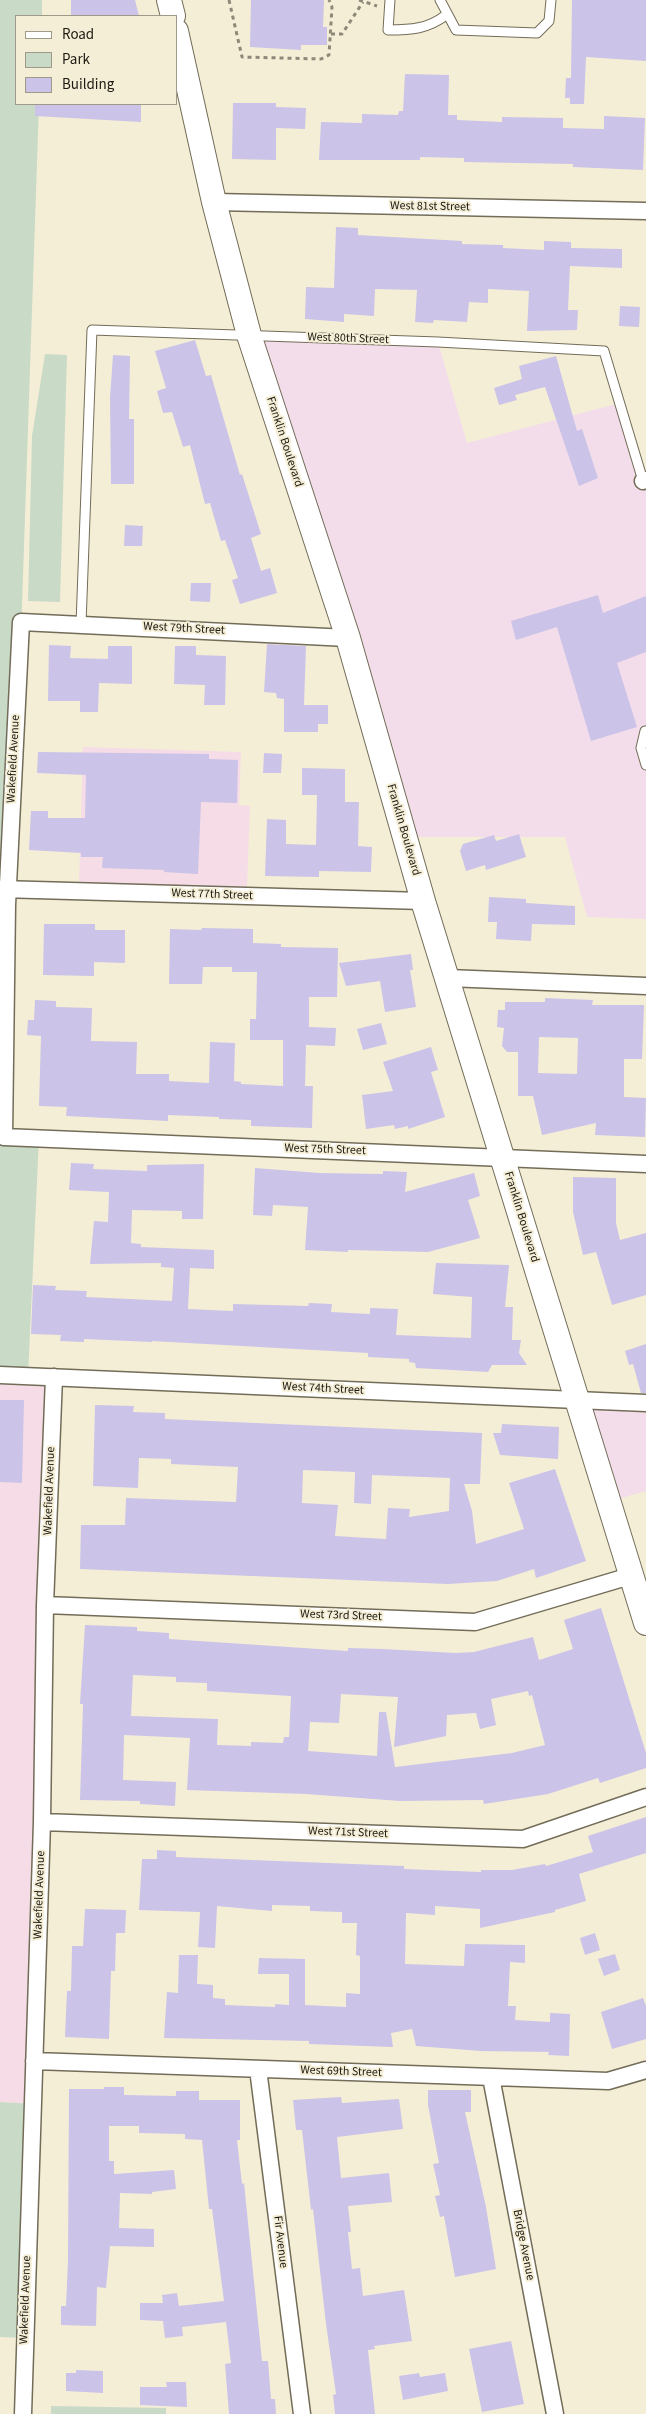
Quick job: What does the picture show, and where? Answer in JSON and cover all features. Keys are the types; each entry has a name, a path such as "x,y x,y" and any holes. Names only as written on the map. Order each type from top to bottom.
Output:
{"street":[{"path":"169,0 173,15"},
{"name":"Franklin Boulevard","path":"178,49 182,84 249,335 348,638 423,901 646,1624"},
{"name":"West 81st Street","path":"214,202 646,212"},
{"name":"West 79th Street","path":"21,622 348,638"},
{"name":"Wakefield Avenue","path":"4,1137 4,889 21,622"},
{"name":"West 77th Street","path":"4,889 423,901"},
{"path":"448,978 646,986"},
{"name":"West 75th Street","path":"4,1137 646,1164"},
{"name":"West 74th Street","path":"0,1375 646,1403"},
{"name":"Wakefield Avenue","path":"23,2414 54,1377"},
{"name":"West 73rd Street","path":"46,1605 475,1622 630,1576"},
{"name":"West 71st Street","path":"42,1822 523,1839 646,1797"},
{"name":"West 69th Street","path":"34,2061 608,2081 646,2070"},
{"name":"Fir Avenue","path":"258,2069 302,2414"},
{"name":"Bridge Avenue","path":"491,2077 555,2414"}],"lane":[{"path":"390,0 388,30 411,30 435,24 446,15"},
{"path":"440,0 446,15 456,30 537,34 548,21 551,0"},
{"name":"West 80th Street","path":"81,624 92,330 604,350 644,480"},
{"path":"645,731 641,748 646,765"}],"path":[{"path":"229,0 242,57 321,59 329,54 332,7 328,0"},
{"path":"331,34 342,34 363,2"}],"shaded area":[{"path":"249,335 438,342 467,443 620,403 646,480 646,919 587,917 565,837 405,837"},
{"path":"83,747 241,752 239,805 250,806 247,888 79,883"},
{"path":"0,1375 54,1377 33,2104 0,2102"},
{"path":"575,1400 646,1403 646,1491 607,1502"}],"green space":[{"path":"0,0 42,0 42,15 15,15 15,105 39,105 4,1136 39,1138 28,1376 0,1375"},
{"path":"45,354 67,355 60,602 28,601 32,436"},
{"path":"0,2102 33,2104 25,2338 0,2337"},
{"path":"51,2406 166,2408 166,2414 51,2414"}],"building":[{"path":"71,0 135,0 139,15 71,15"},
{"path":"251,0 324,0 323,27 327,27 327,45 301,45 301,50 250,47"},
{"path":"572,0 646,0 646,61 586,57 584,104 570,104 570,98 565,98 566,78 571,78"},
{"path":"405,74 449,75 448,115 457,115 457,120 502,122 502,117 563,118 563,128 604,129 604,116 645,118 643,170 573,167 573,164 464,162 464,158 420,157 420,160 319,160 321,122 362,123 362,114 398,115 399,111 403,111"},
{"path":"233,103 276,103 276,107 306,108 305,129 276,128 276,160 232,159"},
{"path":"35,105 141,105 141,122 35,116"},
{"path":"336,227 358,228 358,235 462,241 462,244 503,245 503,248 544,250 544,241 571,242 571,248 622,249 622,268 570,266 568,310 578,310 577,330 527,331 529,291 488,289 488,303 469,302 467,322 434,320 433,323 415,322 417,290 375,289 374,316 344,314 344,322 305,319 306,287 334,288"},
{"path":"620,306 640,307 639,327 619,326"},
{"path":"195,340 206,376 211,375 240,475 242,474 261,534 251,538 261,571 270,568 277,593 240,604 232,580 238,578 225,540 221,541 210,503 205,504 190,445 183,447 172,412 163,413 157,391 166,388 155,351"},
{"path":"113,355 130,356 129,419 134,419 134,484 111,484 110,398"},
{"path":"556,356 577,431 582,429 598,478 579,486 545,387 515,395 517,400 499,405 494,388 522,379 519,366"},
{"path":"125,525 143,526 142,546 124,546"},
{"path":"191,583 211,583 210,602 190,601"},
{"path":"598,595 603,613 646,596 646,652 617,663 637,727 591,741 557,627 516,640 511,621"},
{"path":"267,644 306,646 304,705 328,705 328,724 318,724 318,732 284,732 284,699 277,698 276,693 264,692"},
{"path":"49,645 71,646 70,658 108,659 108,646 132,646 132,684 99,683 98,712 80,712 80,701 48,701"},
{"path":"175,646 196,646 196,655 226,656 225,705 204,705 205,685 174,684"},
{"path":"38,752 209,754 209,759 238,760 237,803 201,802 198,874 164,872 164,870 102,868 103,857 81,857 81,853 29,850 31,811 48,811 48,818 85,818 86,775 37,773"},
{"path":"264,753 282,754 281,773 263,773"},
{"path":"302,768 345,769 345,802 359,802 358,846 372,847 371,872 319,871 319,877 265,876 267,819 286,820 286,844 316,845 317,795 302,795"},
{"path":"519,834 526,857 486,870 485,865 466,871 460,851 463,844 494,835 496,841"},
{"path":"489,897 526,899 526,903 575,906 575,925 532,924 531,941 496,939 497,922 488,922"},
{"path":"44,924 95,924 95,930 125,930 125,963 94,962 94,976 43,975"},
{"path":"202,928 253,929 253,943 281,944 281,947 338,948 337,997 309,997 309,1027 336,1028 335,1046 306,1045 305,1086 313,1086 312,1128 251,1126 251,1120 219,1119 219,1117 168,1115 168,1121 66,1116 67,1107 39,1106 41,1036 27,1035 28,1020 34,1020 35,1000 56,1001 56,1007 92,1008 91,1041 137,1042 136,1074 169,1074 169,1081 209,1083 210,1042 235,1043 234,1081 241,1082 241,1084 283,1086 283,1040 250,1040 250,1019 256,1019 257,972 232,972 232,967 203,967 202,984 169,984 170,929 201,930"},
{"path":"411,954 413,970 410,970 416,1007 385,1012 380,981 346,986 339,963"},
{"path":"545,998 593,1000 592,1005 644,1005 642,1059 624,1059 624,1097 646,1098 645,1137 595,1135 596,1123 542,1135 533,1096 518,1096 518,1052 507,1052 502,1046 504,1028 497,1027 498,1010 505,1010 505,1002 545,1002","holes":["539,1037 578,1038 577,1074 538,1073"]},
{"path":"381,1023 387,1044 363,1050 357,1029"},
{"path":"431,1047 438,1070 431,1072 445,1117 408,1129 408,1126 395,1129 394,1125 366,1129 362,1095 393,1091 383,1062"},
{"path":"71,1163 94,1164 93,1169 147,1171 147,1165 204,1164 203,1219 182,1219 182,1211 132,1210 131,1243 141,1244 141,1247 214,1250 214,1269 190,1268 188,1309 233,1311 233,1304 308,1306 309,1303 332,1304 331,1312 370,1314 370,1308 398,1309 396,1335 471,1338 472,1297 433,1294 436,1263 509,1265 505,1307 513,1307 512,1340 521,1340 519,1353 527,1365 492,1365 488,1372 416,1368 415,1363 409,1362 409,1359 368,1357 368,1353 152,1341 84,1339 84,1342 60,1341 61,1335 31,1334 33,1285 56,1286 55,1290 87,1291 86,1297 172,1301 174,1268 161,1267 161,1263 90,1264 94,1221 108,1222 109,1192 69,1190"},
{"path":"255,1168 319,1173 383,1174 383,1171 407,1172 405,1192 474,1173 480,1196 468,1200 480,1238 428,1252 305,1250 308,1207 273,1205 272,1216 253,1215"},
{"path":"573,1177 616,1178 616,1223 620,1240 646,1233 646,1295 612,1305 596,1252 583,1255 573,1212"},
{"path":"646,1344 646,1393 641,1393 633,1364 629,1365 625,1351"},
{"path":"0,1400 24,1400 22,1483 0,1482"},
{"path":"95,1405 134,1406 133,1412 165,1413 165,1419 482,1433 480,1484 464,1484 472,1511 476,1544 524,1529 509,1483 555,1469 586,1561 536,1578 534,1569 497,1581 448,1584 80,1569 81,1525 125,1525 126,1498 236,1502 238,1467 171,1464 171,1459 139,1458 138,1488 93,1486","holes":["303,1470 355,1472 354,1503 371,1504 372,1475 450,1478 449,1511 409,1517 410,1509 388,1508 386,1539 335,1536 338,1505 302,1503"]},
{"path":"502,1424 559,1427 558,1459 500,1455 493,1433 501,1433"},
{"path":"601,1608 646,1753 646,1768 600,1783 598,1778 548,1794 484,1804 483,1800 400,1801 306,1794 187,1790 190,1738 124,1735 123,1780 176,1782 175,1806 140,1804 140,1801 80,1800 83,1704 80,1704 85,1625 137,1627 137,1631 169,1633 169,1639 348,1651 348,1648 456,1653 474,1652 533,1637 539,1660 573,1649 564,1620","holes":["133,1675 176,1677 176,1682 207,1683 207,1691 291,1696 289,1737 284,1737 283,1743 251,1742 251,1746 217,1745 218,1719 131,1716","528,1691 529,1696 532,1695 545,1745 512,1753 395,1767 386,1712 379,1712 377,1756 308,1751 310,1722 339,1723 341,1694 398,1697 394,1747 446,1736 447,1715 476,1713 480,1729 496,1725 491,1699"]},
{"path":"646,1817 646,1853 579,1874 586,1901 555,1910 555,1912 480,1928 480,1909 435,1906 435,1915 406,1913 405,1964 464,1966 465,1944 525,1945 525,1963 510,1962 508,2006 516,2006 515,2020 550,2022 550,2013 570,2014 569,2056 548,2055 549,2052 481,2051 416,2046 412,2029 391,2033 393,2047 309,2044 309,2041 164,2038 167,1992 178,1993 179,1955 198,1955 197,1984 213,1985 213,1998 225,1999 225,2005 275,2007 275,2004 289,2005 289,1974 258,1974 259,1958 305,1959 305,2005 346,2007 346,1993 360,1994 360,1956 356,1955 357,1923 342,1923 342,1912 310,1911 310,1906 272,1905 272,1911 217,1906 215,1948 198,1947 200,1912 139,1910 142,1859 157,1859 157,1850 176,1851 176,1857 404,1866 404,1869 481,1872 481,1870 512,1870 545,1864 546,1866 593,1852 588,1836"},
{"path":"85,1909 126,1910 125,1933 116,1933 115,1971 111,1971 109,2039 65,2037 67,1991 71,1991 72,1946 83,1946"},
{"path":"595,1933 600,1950 585,1955 580,1938"},
{"path":"615,1954 620,1970 604,1976 598,1959"},
{"path":"643,1998 646,2006 646,2039 612,2049 601,2012"},
{"path":"104,2087 124,2087 124,2095 176,2096 176,2091 199,2091 199,2100 240,2100 240,2140 237,2140 242,2184 244,2183 262,2361 268,2361 271,2399 275,2399 276,2414 229,2414 225,2364 231,2363 226,2322 182,2327 183,2336 165,2338 163,2321 140,2320 140,2303 163,2303 162,2295 177,2293 179,2306 224,2301 212,2209 209,2209 202,2140 185,2139 185,2134 139,2133 139,2126 109,2126 109,2161 114,2161 114,2174 174,2170 176,2189 152,2192 152,2194 120,2193 119,2228 154,2229 154,2247 110,2246 106,2288 97,2287 96,2326 61,2325 61,2306 66,2306 68,2260 69,2089 104,2089"},
{"path":"428,2090 471,2090 471,2112 465,2112 486,2207 496,2269 455,2277 444,2216 440,2217 435,2196 440,2195 433,2164 439,2163 428,2105"},
{"path":"341,2097 342,2103 399,2099 403,2129 337,2137 341,2178 389,2173 392,2202 348,2206 351,2232 348,2232 352,2269 360,2268 363,2296 404,2290 412,2341 374,2346 375,2349 368,2350 375,2414 335,2414 333,2395 336,2394 313,2209 311,2210 302,2130 296,2130 293,2100"},
{"path":"511,2341 524,2404 482,2412 469,2349"},
{"path":"76,2370 103,2371 103,2393 66,2391 66,2373 76,2373"},
{"path":"419,2373 420,2377 445,2373 448,2391 403,2400 399,2376"},
{"path":"166,2382 186,2382 187,2407 140,2405 140,2387 167,2387"}]}
